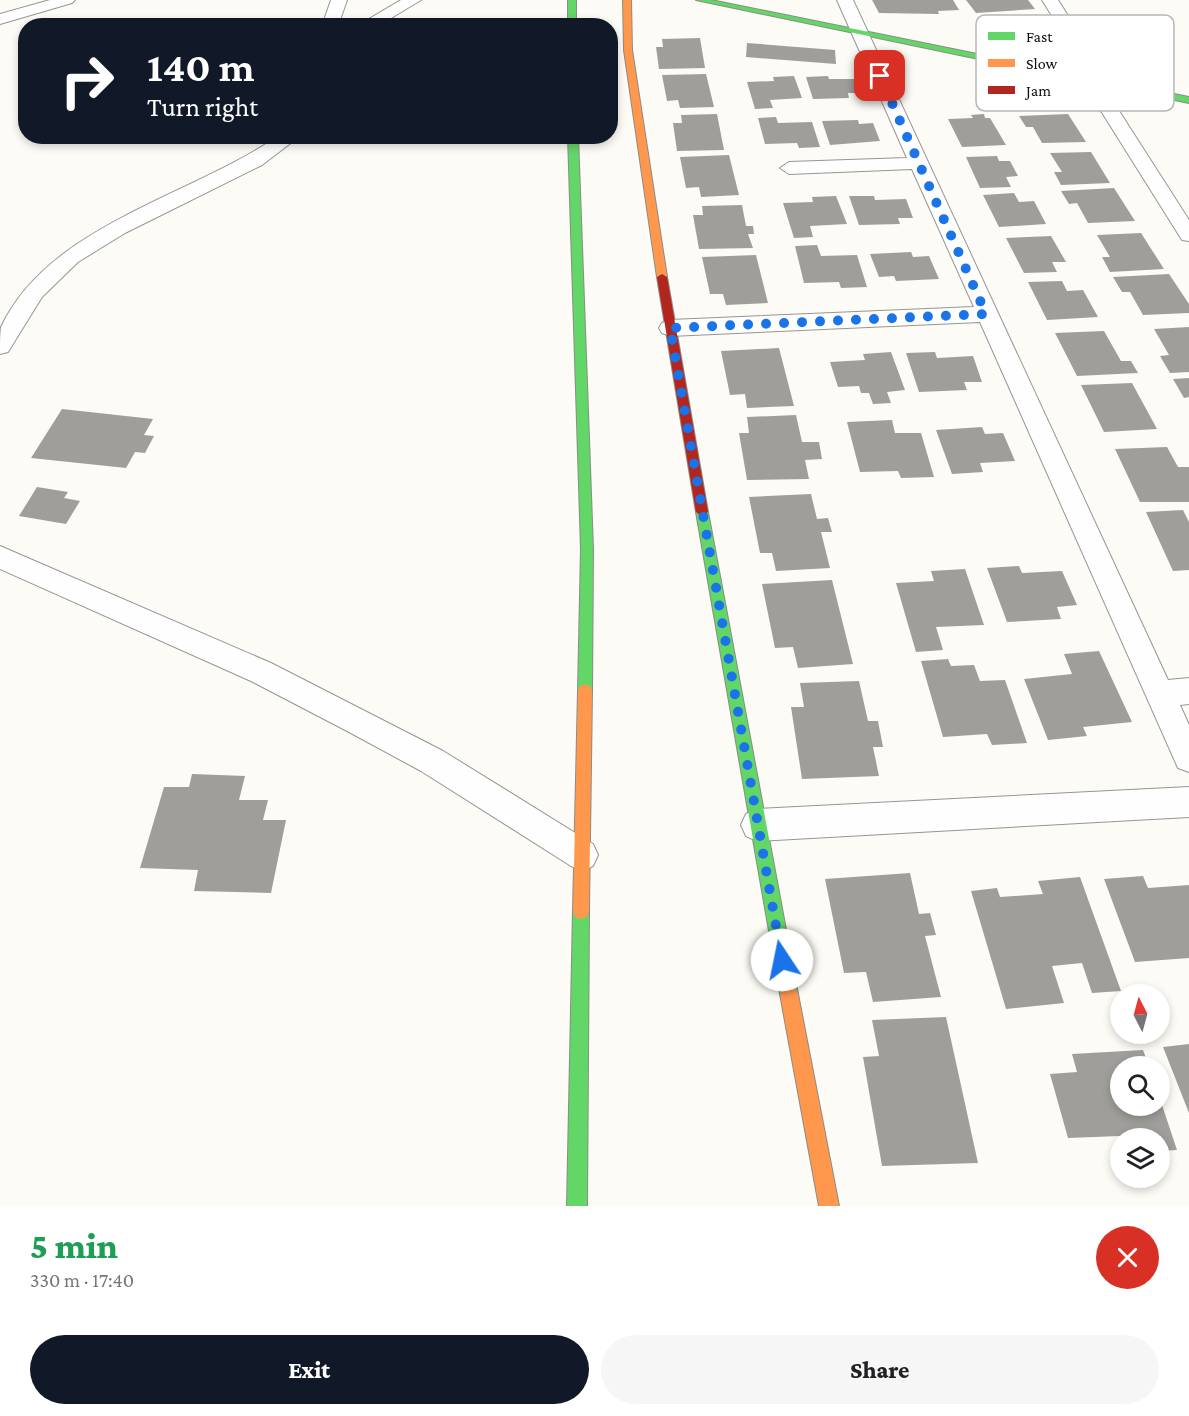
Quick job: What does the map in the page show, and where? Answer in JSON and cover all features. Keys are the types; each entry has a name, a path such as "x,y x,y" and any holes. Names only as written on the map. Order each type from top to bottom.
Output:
{"street":[{"path":"0,19 67,0"},
{"path":"333,18 339,0"},
{"path":"380,18 413,0"},
{"path":"572,18 573,0"},
{"path":"627,0 628,50 670,328 757,825 829,1206"},
{"path":"700,0 976,56"},
{"path":"845,0 1189,758"},
{"path":"1050,0 1059,15"},
{"path":"1174,97 1189,100"},
{"path":"1110,111 1189,235"},
{"path":"0,346 35,292 71,257 118,229 255,161 279,144"},
{"path":"573,144 587,549 577,1206"},
{"path":"789,168 918,164"},
{"path":"670,328 986,314"},
{"path":"0,557 261,672 310,697 432,761 582,855"},
{"path":"1160,694 1189,692"},
{"path":"757,825 1189,802"}],"building":[{"path":"872,0 953,0 959,10 938,11 939,14 879,13"},
{"path":"966,0 1028,0 1035,9 976,13"},
{"path":"700,38 705,68 659,69 656,47 663,47 662,39"},
{"path":"747,43 835,50 836,64 746,57"},
{"path":"706,74 714,107 680,108 678,100 667,101 662,75"},
{"path":"794,76 802,98 770,100 773,108 755,109 747,82 774,81 773,77"},
{"path":"828,76 829,79 856,79 861,93 848,93 849,98 813,99 806,77"},
{"path":"717,114 724,150 677,151 673,123 682,123 681,115"},
{"path":"984,114 985,118 990,118 1006,145 962,147 948,119 973,118 971,115"},
{"path":"1068,114 1086,142 1042,143 1033,127 1026,127 1019,116"},
{"path":"776,117 778,123 812,122 820,147 799,148 797,143 765,144 758,118"},
{"path":"858,120 859,124 873,123 880,141 830,145 822,121"},
{"path":"1091,152 1110,183 1061,185 1054,172 1062,172 1050,153"},
{"path":"729,155 739,195 701,197 699,187 686,188 680,157"},
{"path":"997,156 999,161 1010,161 1018,176 1006,177 1011,187 980,188 966,157"},
{"path":"1114,188 1135,221 1088,223 1077,203 1069,204 1061,191"},
{"path":"1014,193 1019,202 1034,201 1046,224 999,227 983,195"},
{"path":"836,196 847,224 810,226 813,237 794,238 783,203 813,202 812,197"},
{"path":"849,196 874,196 875,200 906,199 913,218 898,218 900,224 859,225"},
{"path":"742,205 746,226 753,226 754,234 748,234 753,248 699,249 693,215 703,215 702,206"},
{"path":"1141,233 1164,269 1110,272 1102,257 1110,257 1097,235"},
{"path":"1051,236 1066,262 1052,262 1057,272 1024,273 1006,238"},
{"path":"817,245 821,256 857,255 867,287 841,288 839,282 804,283 795,246"},
{"path":"911,252 913,257 929,256 939,279 896,281 894,276 879,277 870,254"},
{"path":"756,255 768,303 726,305 723,294 710,294 702,257"},
{"path":"1169,274 1189,304 1189,313 1143,315 1130,292 1122,292 1113,277"},
{"path":"1062,281 1067,291 1083,290 1098,317 1047,320 1028,282"},
{"path":"1189,327 1189,372 1170,373 1160,356 1169,355 1154,329"},
{"path":"1104,331 1121,361 1131,361 1138,373 1077,376 1055,333"},
{"path":"779,348 794,406 747,408 745,394 730,395 721,351"},
{"path":"891,352 905,390 887,392 891,403 873,404 869,393 861,393 859,386 838,387 830,362 865,360 863,354"},
{"path":"935,352 937,358 973,356 982,382 964,382 967,390 919,392 906,353"},
{"path":"1189,378 1189,397 1184,398 1173,379"},
{"path":"1132,383 1157,429 1104,432 1081,385"},
{"path":"62,409 153,419 144,435 154,436 145,453 135,452 126,468 31,458"},
{"path":"796,415 802,442 819,442 822,459 805,460 809,479 747,480 739,433 749,433 747,417"},
{"path":"892,420 895,433 921,433 934,477 901,478 898,471 860,472 847,422"},
{"path":"982,427 985,434 1003,433 1015,461 980,463 983,472 952,474 936,430"},
{"path":"1167,447 1178,467 1189,467 1189,502 1140,502 1115,449"},
{"path":"37,487 68,492 64,498 80,501 66,524 19,516"},
{"path":"811,494 817,519 828,518 832,532 821,532 830,568 776,571 772,553 760,553 749,497"},
{"path":"1183,510 1189,522 1189,570 1173,571 1146,512"},
{"path":"1019,566 1022,573 1062,571 1077,605 1057,607 1061,619 1007,622 987,568"},
{"path":"965,569 984,625 936,627 943,650 916,652 896,583 934,581 931,571"},
{"path":"832,580 853,664 798,668 793,647 775,648 762,584"},
{"path":"1099,651 1132,722 1083,727 1087,736 1048,740 1024,679 1072,674 1064,654"},
{"path":"948,659 951,666 974,665 980,681 1005,680 1027,743 992,745 987,734 943,737 921,661"},
{"path":"859,681 868,721 878,721 883,747 873,747 879,776 802,779 791,707 804,707 800,683"},
{"path":"192,774 245,776 239,800 268,800 263,820 286,820 271,893 194,891 198,870 140,868 164,787 189,787"},
{"path":"910,873 919,914 930,913 936,935 925,936 941,997 873,1002 866,972 844,973 825,879"},
{"path":"1143,876 1148,888 1189,885 1189,958 1135,962 1104,879"},
{"path":"1080,877 1118,984 1110,984 1110,992 1092,993 1082,963 1052,966 1064,1003 1006,1009 971,891 997,888 1000,897 1043,894 1038,881"},
{"path":"946,1017 978,1163 882,1166 863,1057 879,1056 872,1020"},
{"path":"1189,1044 1189,1113 1170,1065 1170,1056 1167,1056 1163,1047"},
{"path":"1143,1050 1145,1056 1110,1056 1110,1116 1166,1116 1170,1128 1110,1128 1110,1136 1068,1138 1050,1074 1077,1072 1072,1054"},
{"path":"1170,1129 1177,1150 1170,1150"}],"traffic: fast":[{"path":"572,0 572,18"},
{"path":"700,0 976,56"},
{"path":"1174,97 1189,100"},
{"path":"573,144 587,549 585,691"},
{"path":"702,512 789,994"},
{"path":"577,1206 581,911"}],"traffic: slow":[{"path":"627,0 628,50 662,277"},
{"path":"581,911 585,691"},
{"path":"789,994 829,1206"}],"traffic: jam":[{"path":"662,277 702,512"}],"route":[{"path":"782,960 670,328 986,314 880,76"}]}
